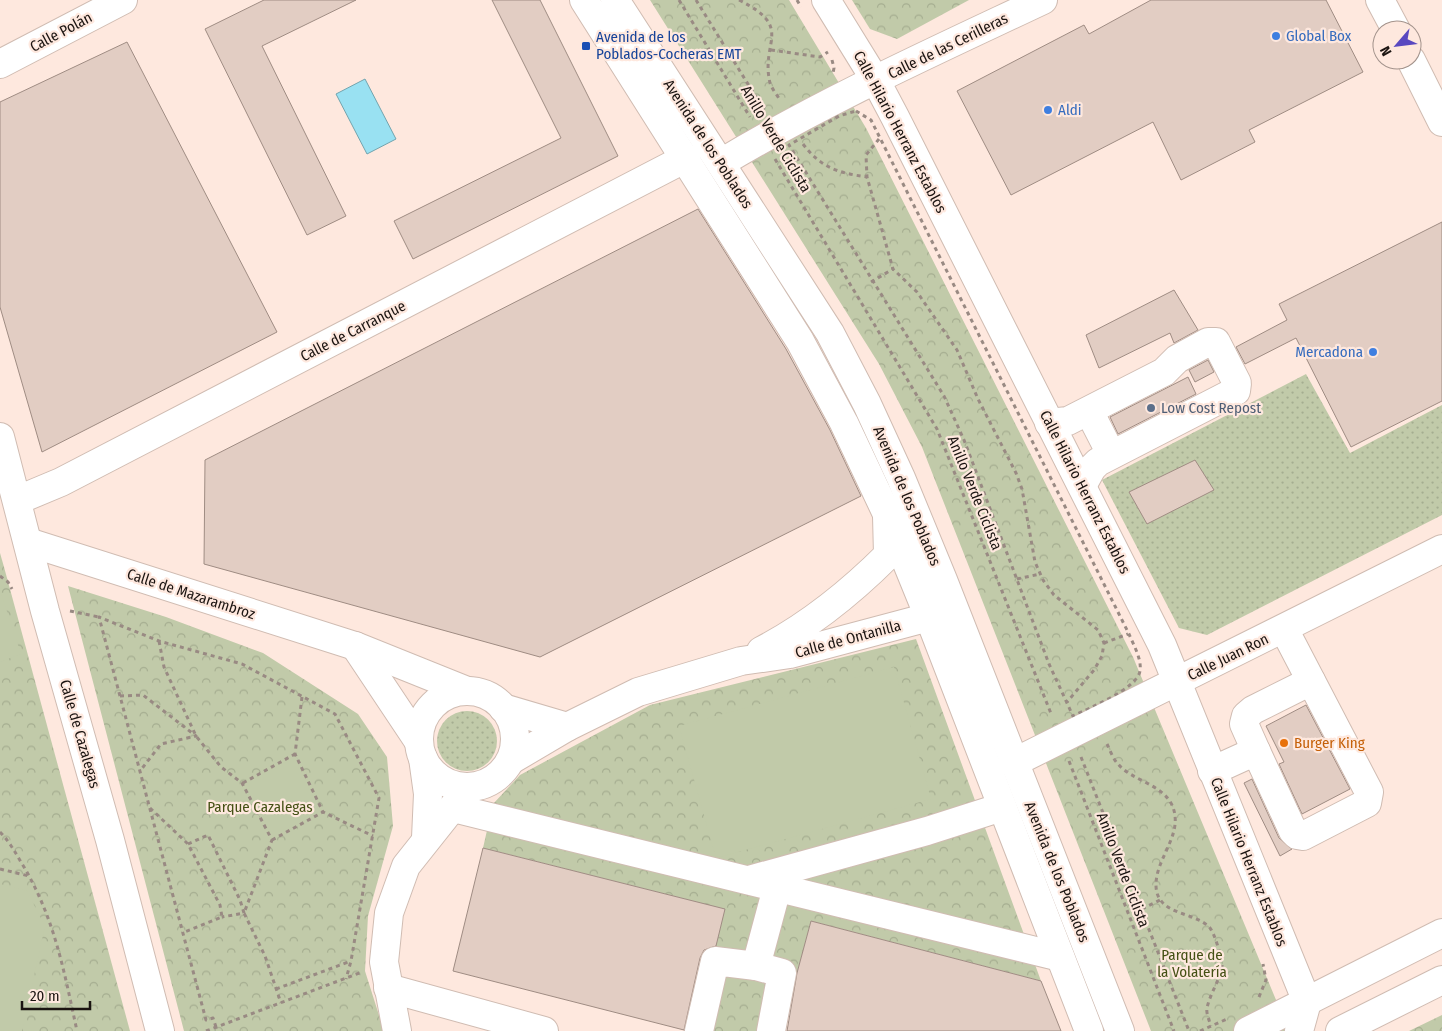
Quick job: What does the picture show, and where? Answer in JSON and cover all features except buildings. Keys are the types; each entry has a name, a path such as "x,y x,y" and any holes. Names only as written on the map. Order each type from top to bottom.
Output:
{"street":[{"name":"Calle Polán","path":"0,64 123,0"},
{"name":"Avenida de los Poblados","path":"584,0 686,158 800,341 844,423 887,514 941,612 1013,763 1120,1031"},
{"name":"Avenida de los Poblados","path":"615,0 830,334 867,404 901,478 1002,807 1089,1031"},
{"name":"Calle de las Cerilleras","path":"721,163 765,127 876,81 1043,0"},
{"path":"1380,0 1391,20"},
{"name":"Calle Hilario Herranz Establos","path":"816,7 876,81 1082,486 1178,681 1212,771 1307,1002"},
{"path":"1416,70 1442,122"},
{"name":"Calle de Carranque","path":"18,500 61,482 686,158"},
{"path":"1049,423 1068,421 1164,372 1177,359 1208,342 1216,342 1237,383 1236,391 1111,454 1092,468 1082,486"},
{"path":"1088,411 1111,454"},
{"name":"Calle de Cazalegas","path":"0,437 160,1031"},
{"name":"Calle de Ontanilla","path":"740,661 787,637 861,582 888,554 887,514"},
{"name":"Calle de Mazarambroz","path":"28,542 355,646 467,691"},
{"name":"Calle Juan Ron","path":"1013,763 1070,745 1178,681 1442,549"},
{"name":"Calle de Ontanilla","path":"510,760 567,727 638,692 740,661 790,654 941,612"},
{"path":"1284,629 1369,792 1367,803 1303,836 1297,835 1293,831 1244,724 1246,716 1253,710 1310,681"},
{"path":"355,646 421,750 430,770 441,780 454,785 461,797 748,880 1060,957"},
{"path":"397,1031 384,962 389,913 406,866 426,838 461,797 493,779 503,771 510,760 514,747 515,733 511,720 504,708 493,699 481,693 467,691 451,693 438,701 427,712 421,726 421,750 428,794 426,838"},
{"path":"504,708 567,727"},
{"path":"1212,771 1256,750"},
{"path":"748,880 927,831 1002,807"},
{"path":"756,966 778,888"},
{"path":"1241,1023 1307,1002 1442,933"},
{"path":"699,1031 715,961 756,966 782,974 771,1031"},
{"path":"1340,1031 1442,980"},
{"path":"388,988 544,1031"},
{"path":"1299,1031 1307,1002"}],"path":[{"name":"Anillo Verde Ciclista","path":"679,0 765,127 937,429 1070,745 1174,1031"},
{"path":"696,0 765,127"},
{"path":"740,0 757,9 768,19 774,35 770,84 784,107"},
{"path":"797,0 816,7"},
{"path":"824,44 834,68 831,78"},
{"path":"772,50 820,56 828,52"},
{"path":"856,111 871,120 1129,634 1138,657 1140,672 1131,686 1073,716 1048,664 964,440 944,396 789,145 799,139 839,116 856,111"},
{"path":"799,139 818,160 839,173 867,177"},
{"path":"879,139 866,155 867,177 893,269 917,292 957,350 978,399 1016,473 1022,489 1035,562 1040,574 1054,596 1098,630 1104,643 1102,656 1098,663 1067,702"},
{"path":"872,282 893,269"},
{"path":"1017,579 1040,574"},
{"path":"69,611 99,616 159,641 242,664 335,714 379,798 351,961 346,979"},
{"path":"99,616 148,807 206,1020 213,1018 216,1027"},
{"path":"1104,643 1129,634"},
{"path":"159,641 164,668 196,736"},
{"path":"120,696 143,695 196,736 221,767 242,783 272,840"},
{"path":"302,697 295,754 323,812 373,836"},
{"path":"139,772 161,744 196,736"},
{"path":"1103,738 1118,765 1159,790 1172,805 1175,822 1172,840 1159,868 1156,886 1160,900 1170,908 1210,927 1216,940 1222,967 1207,1009 1210,1026"},
{"path":"1070,745 1142,909 1190,1031"},
{"path":"242,783 295,754"},
{"path":"148,807 188,844 220,905 222,917"},
{"path":"244,913 272,840 323,812"},
{"path":"0,832 9,841 38,890 55,933 77,1031"},
{"path":"188,844 208,835 240,900 264,956 281,1003"},
{"path":"0,868 29,876"},
{"path":"1142,909 1160,900"},
{"path":"182,933 222,917 244,913"},
{"path":"1257,1004 1266,980 1262,958"},
{"path":"276,989 351,961"},
{"path":"206,1031 365,971"},
{"path":"1200,1031 1210,1026 1241,1023"}],"green space":[{"name":"Parque de la Volatería","path":"650,0 789,0 866,128 1133,657 1289,1031 1151,1031 922,447 879,364"},
{"path":"852,0 969,0 897,39 870,29"},
{"path":"1306,374 1350,453 1442,405 1442,515 1207,635 1179,628 1102,480"},
{"path":"0,553 4,567 130,1031 0,1031"},
{"name":"Parque Cazalegas","path":"68,586 166,617 263,653 358,714 387,757 393,826 368,916 365,971 384,1031 184,1031"},
{"path":"0,590 21,654 0,662"},
{"path":"916,639 1041,981 811,921 782,1031 694,1031 724,909 483,848 493,804 520,775 650,705"},
{"path":"894,667 931,799 716,858 679,726"},
{"path":"467,711 483,716 488,720 492,725 497,741 492,757 488,762 483,766 467,771 451,766 446,762 442,757 437,741 442,725 446,720 451,716"},
{"path":"295,754 323,812 272,840 242,783"},
{"path":"0,884 27,891 45,926 22,1031 0,1031"},
{"path":"1442,1015 1442,1031 1409,1031"}],"water":[{"path":"365,79 396,139 367,154 336,94"}],"place":[{"name":"Global Box","path":"1276,36"},
{"name":"Avenida de los Poblados-Cocheras EMT","path":"586,46"},
{"name":"Aldi","path":"1048,110"},
{"name":"Mercadona","path":"1373,352"},
{"name":"Low Cost Repost","path":"1151,408"},
{"name":"Burger King","path":"1284,743"}]}
